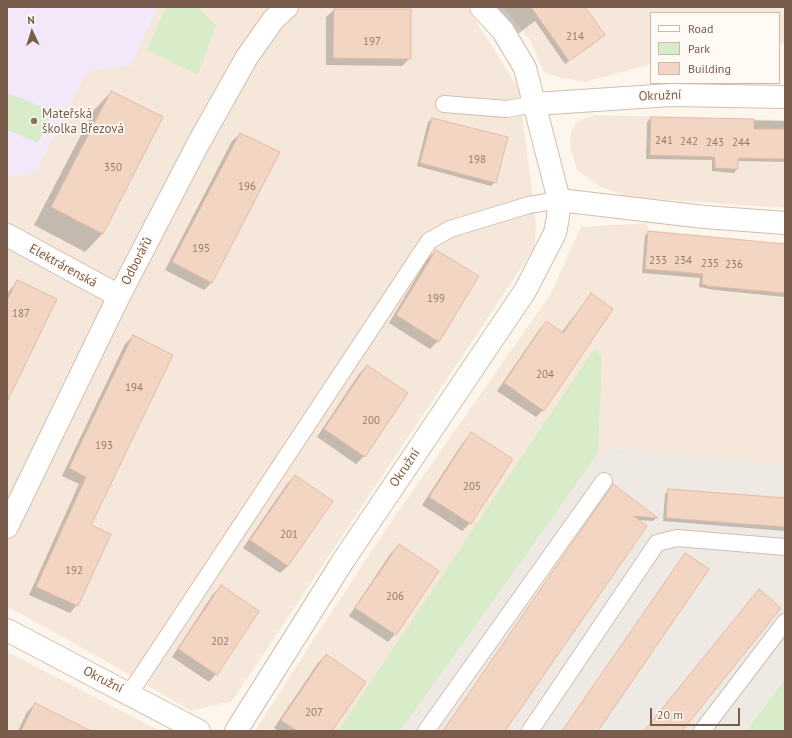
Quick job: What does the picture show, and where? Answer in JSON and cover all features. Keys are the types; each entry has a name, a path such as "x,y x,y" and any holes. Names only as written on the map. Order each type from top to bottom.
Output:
{"street":[{"name":"Odborářů","path":"7,527 119,296 198,144 247,57 273,20 287,7"},
{"name":"Okružní","path":"236,731 343,561 525,291 555,233 559,200 525,68 503,31 481,7"},
{"name":"Okružní","path":"535,104 672,95 785,98"},
{"path":"559,200 704,217 785,222"},
{"name":"Elektrárenská","path":"8,240 119,296"},
{"name":"Okružní","path":"7,630 199,731"}],"lane":[{"path":"444,104 507,109 535,104"},
{"path":"130,694 429,241 450,229 529,205 559,200"},
{"path":"426,731 604,481"},
{"path":"530,731 657,543 677,538 785,547"},
{"path":"702,731 785,622"}],"shaded area":[{"path":"7,7 467,7 519,89 536,224 535,247 232,701 191,711 7,606"},
{"name":"Mateřská školka Březová","path":"7,7 157,7 131,66 88,70 35,173 7,176"},
{"path":"503,7 785,7 785,44 780,44 780,12 650,12 650,64 585,82 561,78 544,72 530,40"},
{"path":"594,115 785,120 785,208 628,197 601,187 577,170 570,146 571,131 577,122"},
{"path":"647,223 648,231 785,245 785,466 616,448 587,456 399,731 255,731 389,525 550,295 581,227"},
{"path":"615,448 785,464 785,679 746,731 399,731 587,456"},
{"path":"7,652 83,691 160,731 7,731"}],"green space":[{"path":"166,7 198,7 216,25 198,75 147,50"},
{"path":"7,93 53,111 38,143 7,130"},
{"path":"594,349 602,356 598,453 400,731 338,731"},
{"path":"785,679 785,731 746,731"}],"building":[{"path":"531,7 585,7 605,35 569,61"},
{"path":"334,9 411,9 411,59 333,58"},
{"path":"111,91 163,117 103,234 51,207"},
{"path":"651,117 754,119 754,129 785,129 785,159 738,158 738,169 715,168 715,157 650,155"},
{"path":"432,118 508,137 496,183 420,163"},
{"path":"240,133 280,152 212,283 172,262"},
{"path":"648,231 785,244 785,293 707,286 702,284 703,274 645,269"},
{"path":"436,250 479,276 439,342 396,315"},
{"path":"17,280 57,299 7,402 7,301"},
{"path":"591,293 613,309 544,411 504,383 546,321 563,333"},
{"path":"133,335 173,355 91,525 111,534 78,606 36,587 86,477 69,468"},
{"path":"367,365 408,393 365,457 324,429"},
{"path":"471,432 513,459 471,524 429,497"},
{"path":"295,475 333,501 288,566 250,540"},
{"path":"613,484 658,518 633,516 647,526 505,731 443,731"},
{"path":"668,489 785,498 785,527 666,518"},
{"path":"399,544 439,571 396,635 355,608"},
{"path":"685,553 709,569 598,731 562,731"},
{"path":"221,585 259,611 217,675 178,649"},
{"path":"759,589 781,608 682,731 644,731"},
{"path":"326,654 366,682 332,731 297,731 281,720"},
{"path":"35,703 91,731 21,731"}],"place":[{"name":"Mateřská školka Březová","path":"34,121"}]}
